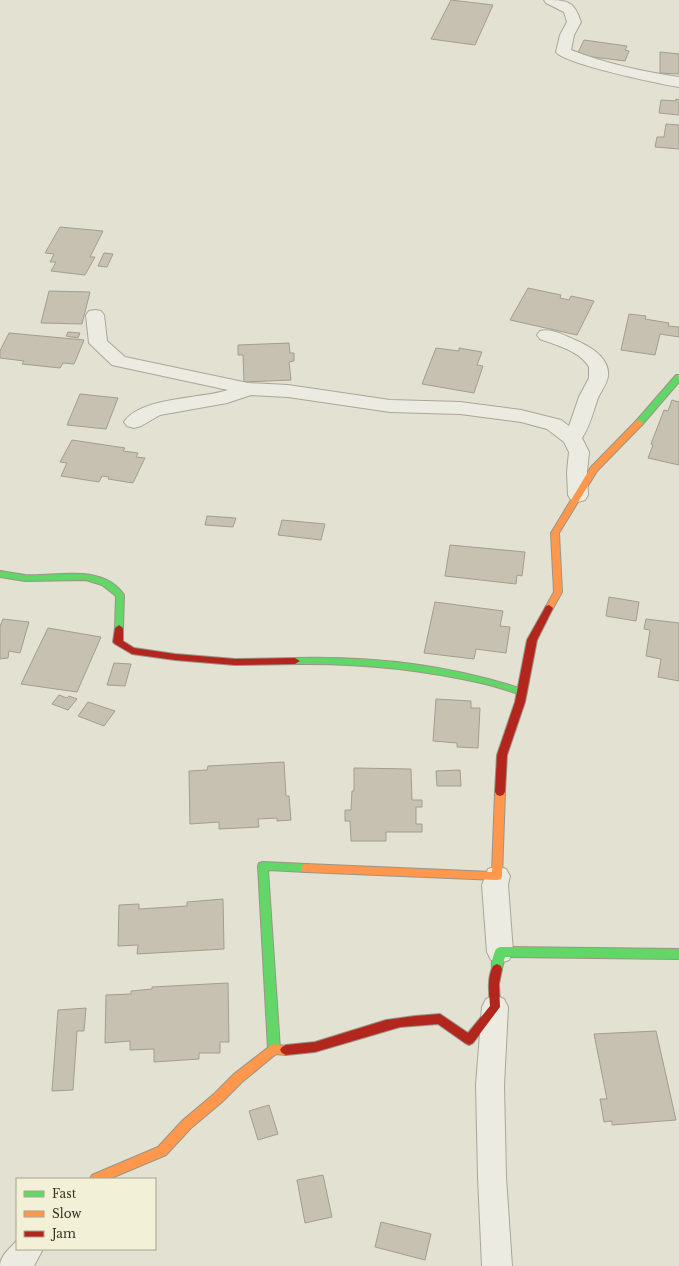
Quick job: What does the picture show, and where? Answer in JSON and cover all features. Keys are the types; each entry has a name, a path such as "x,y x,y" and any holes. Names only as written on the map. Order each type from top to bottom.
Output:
{"street":[{"path":"551,0 570,10 574,22 567,35 563,52 580,59 660,79 679,82"},
{"path":"95,315 98,343 119,361 248,389 288,391 390,406 460,408 521,416 554,424 572,438 579,452 577,472 578,495"},
{"path":"546,335 584,351 595,358 599,366 599,376 579,425 572,438"},
{"path":"497,1266 492,1177 490,1085 495,1007 494,984 500,952 495,885 497,876 502,755 520,702 532,640 558,592 555,532 594,469 644,418 679,377"},
{"path":"134,422 155,410 227,397 248,389"},
{"path":"0,574 26,578 86,577 105,582 120,595 118,642 132,651 175,657 235,662 323,660 404,667 476,678 522,692"},
{"path":"274,1049 262,866 497,876"},
{"path":"500,952 679,954"},
{"path":"98,1178 162,1151 188,1124 238,1078 274,1049 297,1050 337,1041 400,1022 440,1019 470,1040 495,1007"},
{"path":"13,1266 20,1260 27,1250"}],"building":[{"path":"451,0 493,5 475,45 431,39"},
{"path":"584,40 627,46 625,50 629,51 625,61 577,55"},
{"path":"660,52 679,54 679,74 660,73"},
{"path":"676,99 679,100 679,115 659,113 661,100 676,101"},
{"path":"666,124 679,125 679,149 655,147 657,137 664,137"},
{"path":"60,227 103,231 90,257 95,257 85,275 51,271 56,262 50,262 54,254 45,253"},
{"path":"104,253 113,254 107,267 98,266"},
{"path":"528,288 561,295 560,298 569,300 571,296 594,301 577,335 510,320"},
{"path":"49,291 90,292 82,324 41,323"},
{"path":"629,314 646,316 645,319 669,323 668,326 679,327 679,337 660,334 655,355 621,350"},
{"path":"68,332 80,333 78,338 66,336"},
{"path":"9,333 84,340 74,364 63,363 60,368 22,364 24,361 0,358 0,351"},
{"path":"289,343 290,353 294,353 294,361 289,362 291,380 244,382 243,355 238,355 238,345"},
{"path":"436,348 459,351 459,348 482,352 477,365 483,366 474,393 422,384"},
{"path":"80,394 118,398 106,429 67,425"},
{"path":"672,400 679,402 679,465 648,458 653,445 651,444 664,410 668,411"},
{"path":"72,440 125,448 123,451 138,453 136,457 145,458 133,483 108,479 109,477 102,476 99,482 61,476 67,463 60,462"},
{"path":"207,516 236,518 233,527 205,525"},
{"path":"282,520 325,524 321,540 278,535"},
{"path":"450,545 525,552 522,576 517,575 516,584 445,576"},
{"path":"609,597 639,602 636,621 606,616"},
{"path":"435,602 503,611 500,626 510,627 506,653 476,649 474,659 424,653"},
{"path":"3,619 29,622 20,653 9,651 8,658 0,659 0,626"},
{"path":"646,619 679,623 679,681 658,677 661,659 646,656 650,630 644,629"},
{"path":"48,628 101,637 77,692 21,684"},
{"path":"114,663 131,664 125,686 107,685"},
{"path":"59,695 77,699 68,710 52,704"},
{"path":"436,699 471,701 471,708 480,708 478,748 457,747 457,743 433,741"},
{"path":"88,702 115,711 104,726 78,716"},
{"path":"284,762 286,796 289,796 291,820 277,821 277,818 258,819 259,827 219,829 219,822 190,824 189,771 207,770 208,766"},
{"path":"354,768 411,769 412,800 422,800 422,807 416,807 416,824 422,824 422,832 386,832 386,841 351,841 350,821 345,821 345,810 351,810 352,791 354,791"},
{"path":"460,770 461,786 437,786 436,771"},
{"path":"223,899 224,949 137,954 138,945 118,946 119,905 139,904 139,909 187,906 187,902"},
{"path":"228,983 229,1042 220,1042 220,1053 199,1053 199,1059 154,1062 154,1049 130,1050 130,1041 105,1043 106,995 131,994 131,991 152,989 152,987"},
{"path":"86,1008 84,1031 77,1031 73,1090 52,1091 58,1010"},
{"path":"656,1031 676,1120 612,1125 612,1121 604,1122 600,1099 607,1099 594,1034"},
{"path":"269,1105 278,1134 258,1140 249,1111"},
{"path":"323,1175 332,1217 305,1223 297,1180"},
{"path":"381,1222 431,1234 425,1260 375,1247"}],"traffic: fast":[{"path":"639,423 679,377"},
{"path":"0,574 25,578 86,577 105,583 120,595 119,628"},
{"path":"295,661 362,662 408,667 481,679 522,692"},
{"path":"274,1049 263,866 306,868"},
{"path":"497,969 500,952 679,954"}],"traffic: slow":[{"path":"549,608 558,592 555,533 594,469 639,423"},
{"path":"306,868 497,876 500,792"},
{"path":"98,1178 162,1151 187,1124 218,1098 238,1078 274,1049 286,1050"}],"traffic: jam":[{"path":"500,792 502,755 520,702 532,640 549,608"},
{"path":"119,628 118,642 132,651 175,657 235,662 295,661"},
{"path":"286,1050 315,1047 386,1025 415,1020 440,1019 469,1040 495,1007 494,984 497,969"}]}
